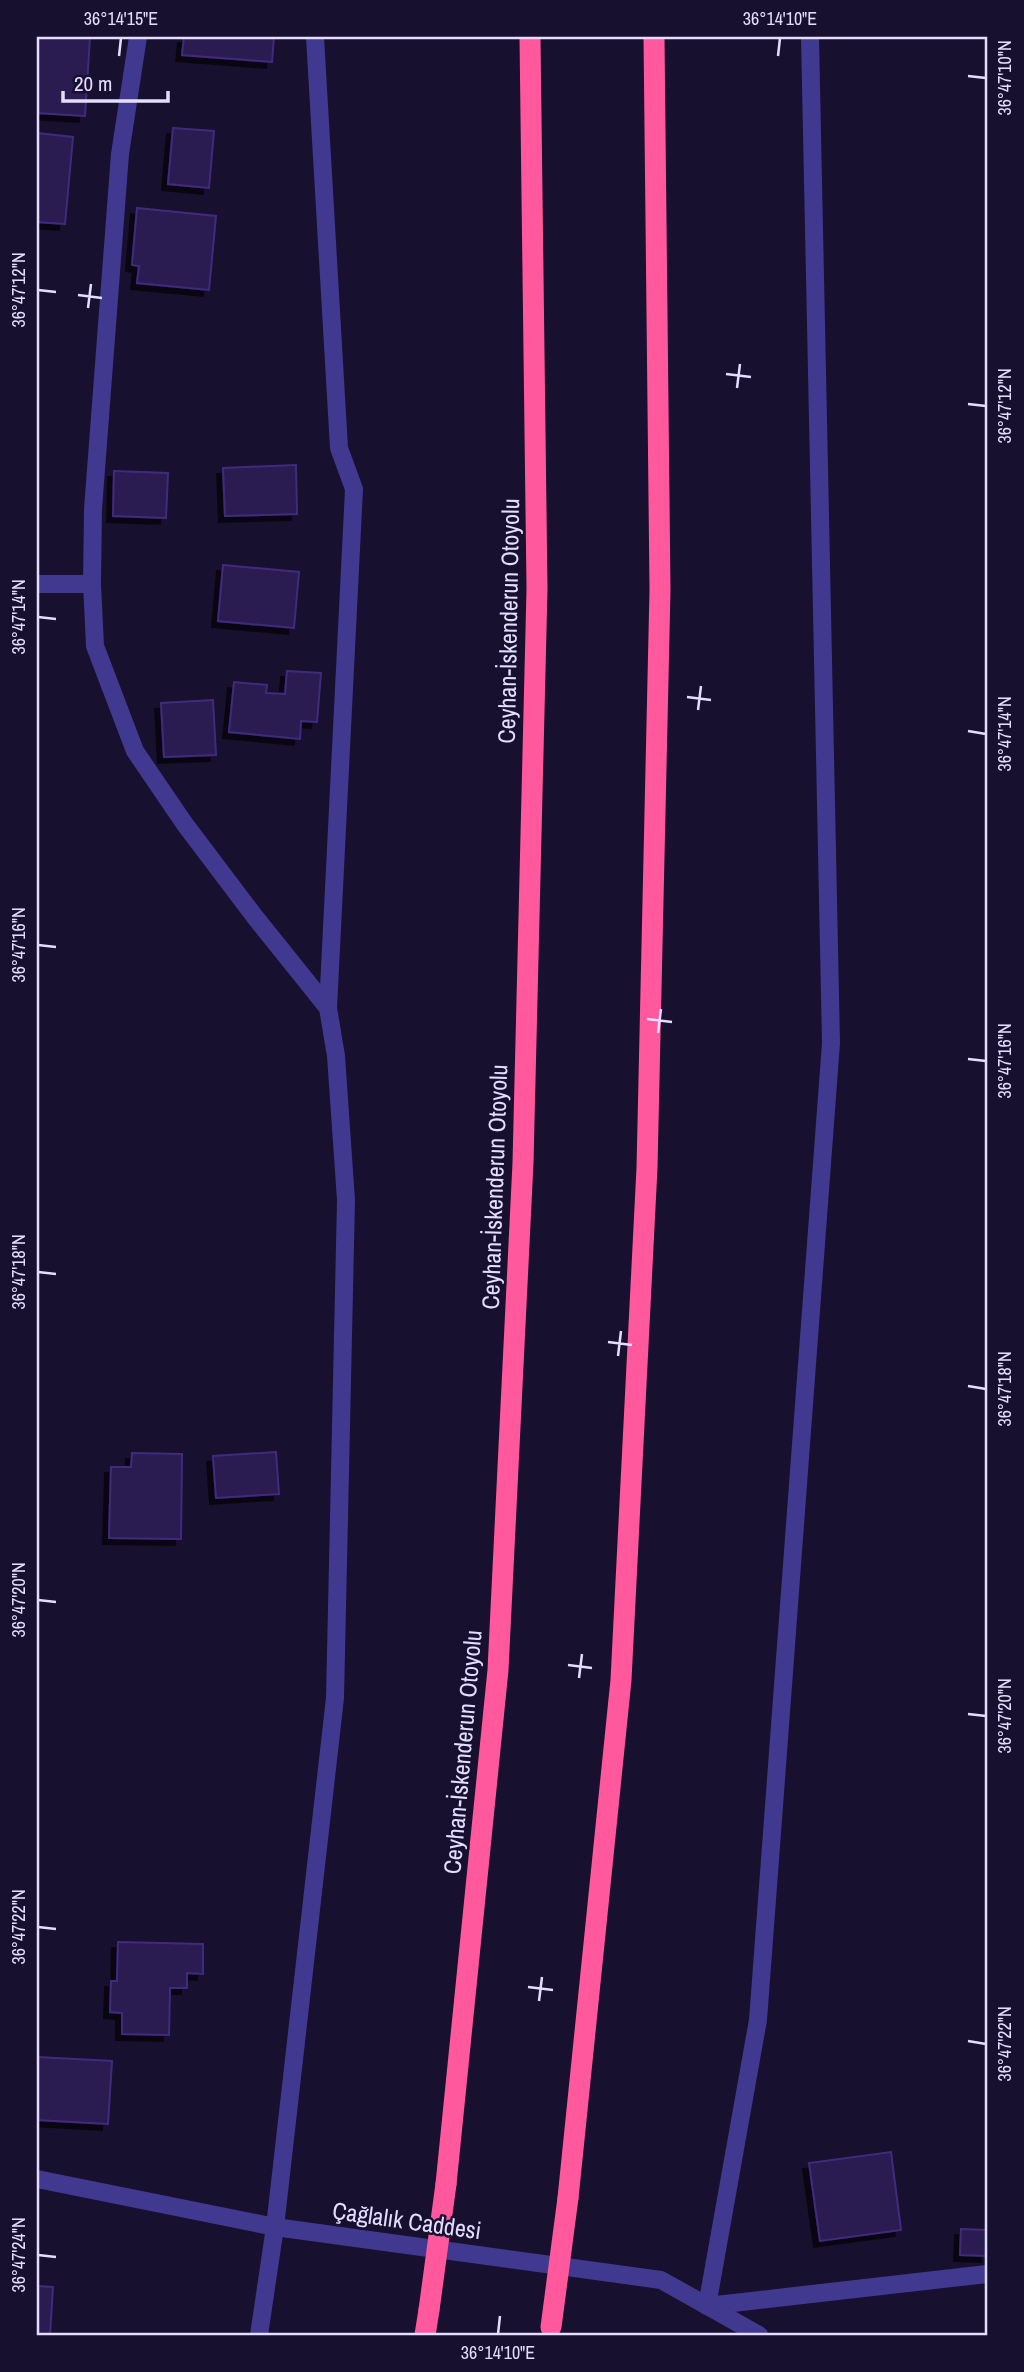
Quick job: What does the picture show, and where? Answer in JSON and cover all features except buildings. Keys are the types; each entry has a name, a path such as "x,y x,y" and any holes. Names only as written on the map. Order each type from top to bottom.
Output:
{"highway":[{"name":"Ceyhan-İskenderun Otoyolu","path":"425,2335 446,2184 498,1670 523,1163 537,589 530,37"},
{"path":"550,2331 568,2198 621,1680 647,1168 660,590 654,37"}],"street":[{"path":"138,37 120,154 93,509 95,646 135,751 184,823 254,917 328,1008"},
{"path":"259,2335 275,2227 335,1698 346,1200 335,1056 328,1008 354,489 339,448 315,37"},
{"path":"810,37 831,1043 758,2020 707,2306 987,2274"},
{"path":"37,584 92,583"},
{"name":"Çağlalık Caddesi","path":"37,2179 275,2227 661,2280 707,2306 727,2326 759,2335"}]}
